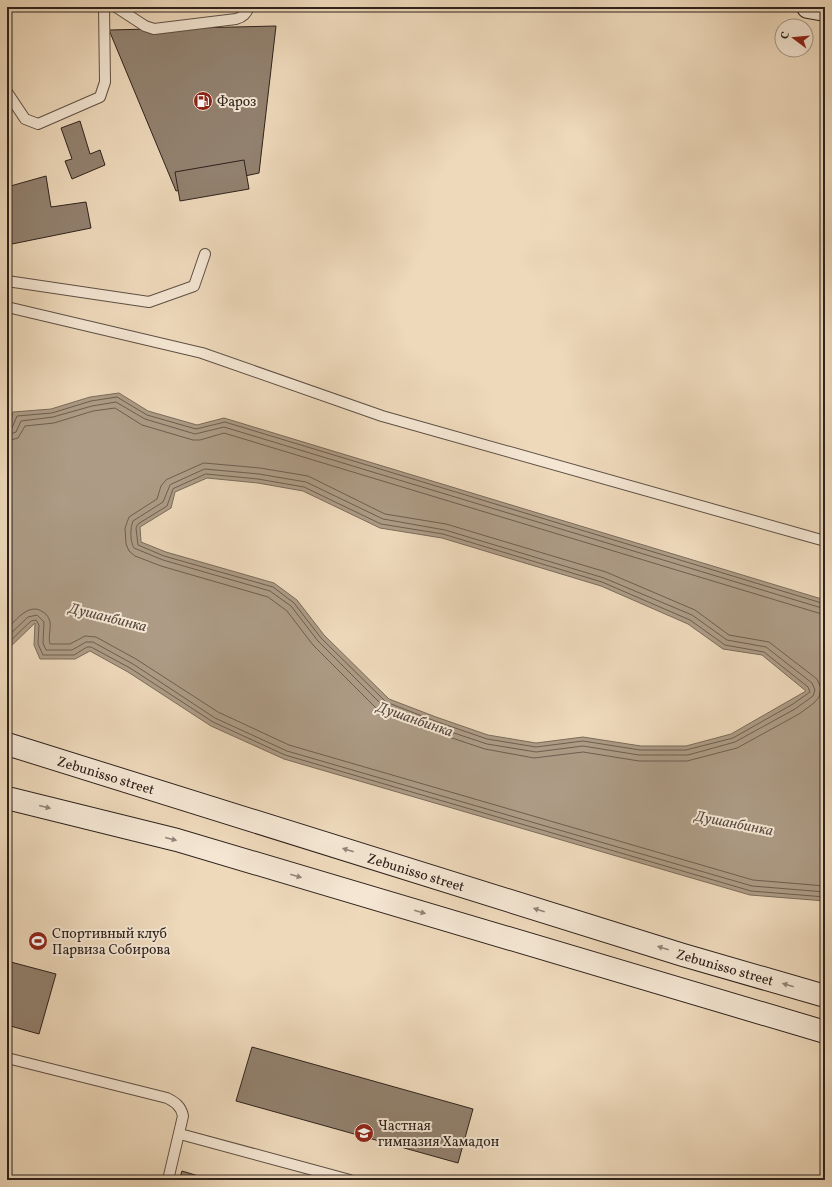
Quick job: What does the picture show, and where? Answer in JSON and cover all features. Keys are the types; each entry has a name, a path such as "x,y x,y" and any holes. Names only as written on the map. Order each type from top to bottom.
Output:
{"main road":[{"path":"808,7 825,10"},
{"name":"Zebunisso street","path":"7,744 683,955 825,996"},
{"path":"7,798 177,840 825,1032"}],"lane":[{"path":"7,92 25,119 38,124 100,97 105,82 104,7"},
{"path":"116,7 145,26 154,29 242,18 249,7"},
{"path":"7,281 149,302 194,286 205,254"},
{"path":"7,307 202,353 382,416 825,541"},
{"path":"7,1058 167,1098 175,1103 182,1109 183,1116 168,1180"},
{"path":"180,1134 350,1180"}],"water":[{"name":"Душанбинка","path":"119,393 148,411 197,425 224,418 825,600 825,901 750,895 284,759 211,726 128,672 90,651 75,659 40,659 34,645 35,623 7,650 9,628 7,628 7,426 9,426 13,412 51,409 90,397","holes":["207,478 258,483 303,491 380,528 442,538 601,586 688,624 723,649 762,655 806,691 731,734 686,746 641,746 583,737 536,743 488,735 436,717 389,699 324,635 297,600 274,583 166,552 141,542 140,527 171,508 175,492"]}],"building":[{"name":"Фароз","path":"276,26 259,173 176,191 109,30"},
{"path":"80,121 90,154 100,150 105,165 72,179 65,161 72,159 61,128"},
{"path":"244,160 249,189 180,201 175,172"},
{"path":"46,176 51,207 86,202 91,228 7,245 7,187"},
{"path":"7,961 56,974 39,1034 7,1025"},
{"path":"252,1047 473,1109 458,1163 236,1101"},
{"path":"182,1171 212,1180 179,1180"}],"place":[{"name":"Фароз","path":"203,101"},
{"name":"Спортивный клуб Парвиза Собирова","path":"38,941"},
{"name":"Частная гимназия Хамадон","path":"364,1133"}]}
